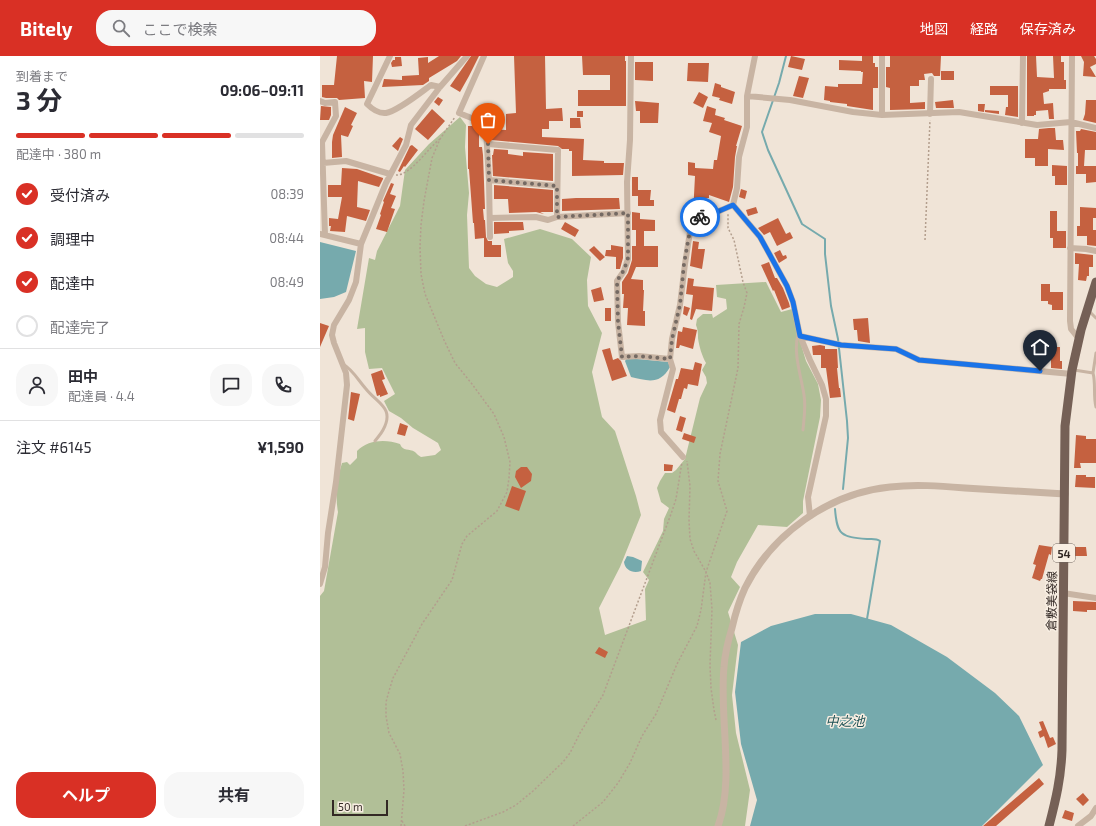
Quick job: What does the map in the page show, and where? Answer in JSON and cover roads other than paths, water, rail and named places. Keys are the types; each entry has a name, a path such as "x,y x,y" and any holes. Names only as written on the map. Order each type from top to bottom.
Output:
{"main road":[{"name":"倉敷美袋線","path":"1049,826 1061,773 1065,426 1072,372 1079,339 1096,282"}],"street":[{"path":"390,56 367,104 377,112 385,113 397,109 432,85 440,87"},
{"path":"320,584 325,567 347,385 343,364 332,335 334,325 349,300 356,282 361,244 390,174 406,145 411,126 440,87 467,56"},
{"path":"484,56 459,113 484,123 486,130 488,144 490,237"},
{"path":"631,56 628,258 624,270 617,281 618,322 622,357 639,356 670,359"},
{"path":"733,205 740,157 747,127 747,96 755,56"},
{"path":"882,56 882,115"},
{"path":"1022,123 1023,56"},
{"path":"1072,56 1070,321 1071,329 1079,339"},
{"path":"930,114 931,79"},
{"path":"747,96 790,100 853,112 882,115 959,112 1037,125 1071,122 1096,128"},
{"path":"320,101 325,103 335,102 336,116 322,142 323,234 361,244"},
{"path":"488,144 558,150 557,217"},
{"path":"323,163 346,161 390,174"},
{"path":"489,180 557,186"},
{"path":"733,205 760,237 787,286 793,302 800,333 810,360 822,385 826,399 826,416 808,497 810,516"},
{"path":"683,457 661,432 660,420 673,369 670,359 672,339 680,305 684,264 692,219 710,215 733,205"},
{"path":"490,218 536,217 548,220 557,217 628,213"},
{"path":"1070,248 1096,250"},
{"path":"800,333 839,344 896,349 919,360 1072,372"},
{"path":"718,826 725,793 724,667 726,648 738,604 753,573 764,558 791,529 810,516 848,496 889,487 914,485 1065,494"},
{"path":"1063,594 1096,598"},
{"path":"1078,826 1091,816 1096,808"}],"lane":[{"path":"1088,310 1092,316 1096,318"},
{"path":"800,333 796,340 796,353 804,396 805,408 803,430"},
{"path":"1096,353 1094,373 1096,378 1096,406"},
{"path":"343,364 351,368 366,390 385,408 387,419 382,433 376,441"},
{"path":"1072,372 1094,373"}],"water":[{"path":"320,242 356,251 346,292 334,297 320,299"},
{"path":"627,358 668,362 670,367 662,377 658,379 643,380 631,377 625,361"},
{"path":"627,556 642,561 641,571 632,572 626,567 624,562"},
{"name":"中之池","path":"815,614 851,614 891,625 947,657 995,693 1019,716 1043,765 982,826 750,826 757,800 741,744 735,692 741,642 771,626"}],"waterway":[{"path":"786,56 779,83 762,132 768,150 802,224 825,239 825,254 831,306 838,339 847,421 848,438 843,489"},
{"path":"835,509 837,524 842,533 851,537 875,539 880,541 867,619"}]}
